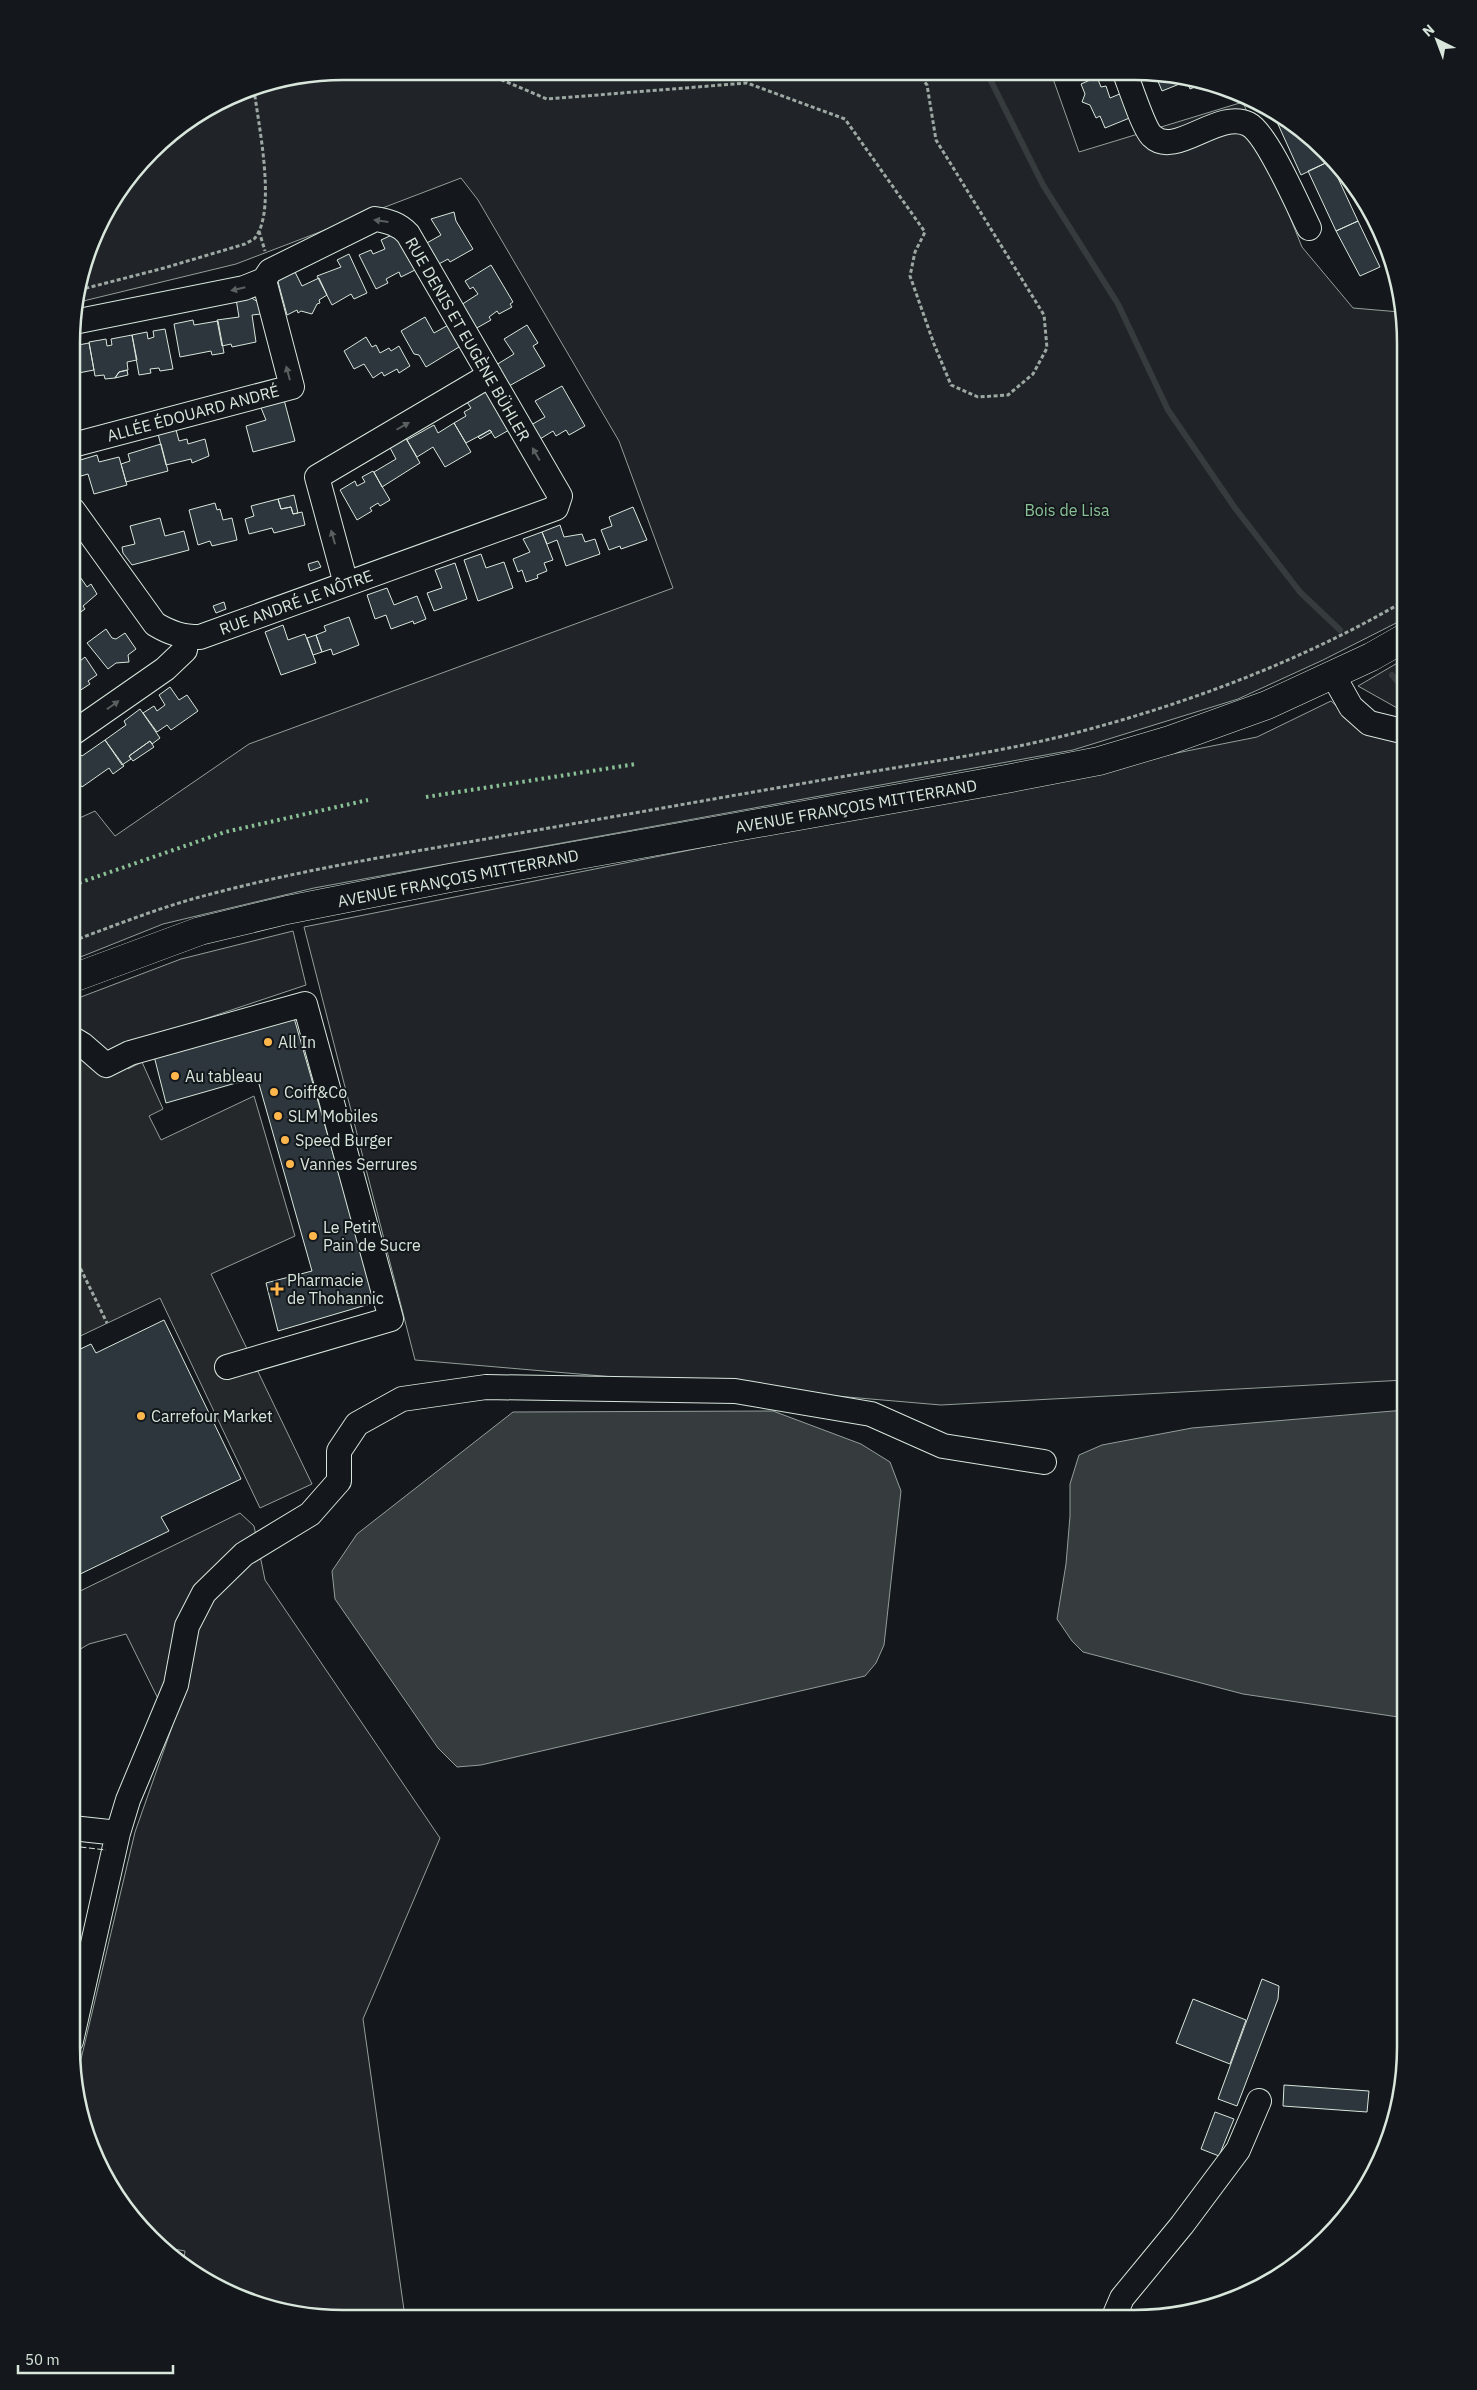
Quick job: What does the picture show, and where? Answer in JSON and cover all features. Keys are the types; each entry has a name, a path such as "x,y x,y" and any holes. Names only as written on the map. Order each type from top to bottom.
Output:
{"main road":[{"name":"AVENUE FRANÇOIS MITTERRAND","path":"80,975 200,931 287,910 450,878 1006,780 1099,761 1170,740 1267,705 1371,657 1397,642"}],"street":[{"path":"1127,80 1150,136 1160,142 1173,142 1228,120 1248,123 1262,136 1309,228"},
{"name":"RUE DENIS ET EUGÈNE BÜHLER","path":"81,321 244,288 264,280 270,271 375,219 401,226 408,234 560,496"},
{"name":"ALLÉE ÉDOUARD ANDRÉ","path":"80,443 292,387 264,280"},
{"path":"346,584 316,477 490,376"},
{"name":"RUE ANDRÉ LE NÔTRE","path":"80,520 154,624 169,632 186,637 200,637 556,508 560,496"},
{"path":"80,728 166,669 185,650 186,637"},
{"path":"1333,675 1351,707 1369,723 1397,730"},
{"path":"80,1042 106,1065 130,1053 305,1004 392,1319 227,1367"},
{"path":"80,2001 118,1833 128,1800 176,1685 187,1626 204,1594 244,1554 310,1514 339,1481 339,1451 357,1424 402,1399 486,1387 735,1391 871,1414 943,1446 1044,1462"},
{"path":"80,1829 118,1833"},
{"path":"1117,2310 1122,2298 1182,2225 1238,2150 1259,2100"}],"path":[{"path":"502,80 547,99 747,83 845,119 925,232 915,252 910,276 951,385 978,397 1008,395 1033,374 1047,348 1044,315 936,140 927,85 923,80"},
{"path":"86,288 164,268 245,244 254,239 264,214 266,189 255,96"},
{"path":"80,938 154,911 209,894 277,878 960,756 1070,734 1150,711 1242,679 1334,638 1397,605"},
{"path":"80,1268 107,1324"}],"green space":[{"name":"Bois de Lisa","path":"343,80 1053,80 1079,152 1240,103 1244,104 1302,247 1353,308 1395,312 1397,343 1397,623 1323,660 1238,699 1073,750 314,888 163,924 80,957 80,818 95,811 115,836 249,744 673,588 619,441 478,200 461,178 236,264 83,301 94,259 107,227 134,183 157,157 197,124 227,107 275,89 309,82"},
{"path":"1397,663 1397,708 1358,686"},
{"path":"1331,701 1361,728 1397,742 1397,1380 941,1405 415,1360 304,927 1257,737"},
{"path":"293,931 306,985 118,1048 92,1060 80,1054 80,997 181,959"},
{"path":"240,1513 254,1526 265,1580 440,1838 363,2019 404,2310 309,2308 275,2301 227,2283 184,2257 185,2251 175,2249 157,2233 124,2193 107,2163 89,2115 82,2081 81,2060 135,1832 172,1727 126,1634 89,1644 80,1649 80,1591"}],"shaded area":[{"path":"118,1048 128,1069 142,1062 163,1109 149,1116 161,1140 254,1096 295,1236 211,1274 312,1484 260,1508 160,1298 80,1336 80,1054 92,1060"},
{"path":"773,1411 861,1444 890,1462 901,1491 884,1645 876,1663 865,1676 481,1765 457,1767 438,1748 335,1599 332,1571 357,1534 513,1412"},
{"path":"1397,1411 1397,1717 1243,1694 1083,1652 1072,1641 1057,1619 1066,1564 1070,1516 1070,1484 1079,1455 1102,1445 1192,1428"}],"building":[{"path":"1090,80 1098,80 1101,87 1106,86 1110,98 1122,93 1132,117 1105,128 1100,116 1096,118 1090,105 1082,102 1085,94 1081,84"},
{"path":"1158,81 1179,84 1162,91"},
{"path":"1277,122 1294,134 1326,163 1301,175"},
{"path":"1326,163 1337,176 1358,221 1336,231 1308,171"},
{"path":"454,212 456,221 473,249 450,262 448,259 437,265 425,244 441,235 431,219"},
{"path":"1358,221 1380,267 1360,276 1336,231"},
{"path":"394,234 415,270 401,277 399,272 386,279 388,283 376,289 359,255 371,250 373,254 385,249 381,240"},
{"path":"349,254 367,293 354,299 351,294 332,305 317,276 341,267 337,260"},
{"path":"491,265 513,302 510,304 512,307 499,314 497,311 489,317 491,320 475,329 461,305 478,294 473,287 470,289 465,281"},
{"path":"294,270 302,286 319,278 327,295 319,300 320,303 317,304 312,314 301,311 298,313 297,310 287,315 277,278"},
{"path":"250,297 258,302 261,314 252,315 256,342 232,347 231,344 222,346 217,320 239,317 236,299"},
{"path":"425,317 434,333 452,323 464,344 426,367 419,355 414,354 401,331"},
{"path":"193,320 194,325 218,321 224,353 212,355 211,351 180,357 174,324"},
{"path":"527,325 538,343 533,346 545,366 509,386 496,365 514,354 504,339"},
{"path":"165,329 173,369 160,371 159,368 150,369 151,373 139,375 132,335 147,332 148,339 154,337 153,331"},
{"path":"132,335 137,360 127,362 128,370 119,372 115,378 105,379 104,375 95,376 89,342 106,339 107,346 112,345 111,339"},
{"path":"366,337 372,347 376,345 380,353 389,348 391,351 399,346 410,366 399,373 397,369 384,376 382,372 373,378 364,364 354,369 344,351"},
{"path":"89,343 94,370 80,373 80,345"},
{"path":"127,370 128,375 115,378 119,372"},
{"path":"562,386 585,426 569,435 566,430 556,436 553,431 540,439 531,425 545,417 535,401"},
{"path":"484,388 509,430 495,438 490,430 466,443 454,423 466,416 464,412 471,408 465,399"},
{"path":"283,396 295,441 253,452 246,426 266,420 259,403"},
{"path":"454,423 471,452 445,467 433,447 417,457 407,440 434,425 438,433"},
{"path":"175,426 179,441 187,439 188,444 205,439 209,456 192,463 191,459 166,465 157,430"},
{"path":"490,430 492,432 480,439 478,437"},
{"path":"404,435 420,463 382,487 374,472 396,459 388,444"},
{"path":"161,444 168,471 126,482 121,464 130,461 128,454"},
{"path":"97,455 99,462 119,457 127,485 94,494 88,474 81,476 80,460"},
{"path":"373,471 390,500 380,506 378,503 370,508 372,511 357,520 340,490 355,481 357,486 365,482 362,477"},
{"path":"294,495 298,513 293,514 291,507 281,509 278,499"},
{"path":"278,499 281,509 291,507 293,514 302,512 305,525 274,533 272,528 249,534 245,519 254,516 251,506"},
{"path":"215,503 217,510 220,509 223,520 232,518 237,540 212,546 210,541 198,545 189,510"},
{"path":"633,507 647,540 621,549 620,546 609,550 601,530 612,526 609,517"},
{"path":"160,518 165,536 184,531 189,550 132,565 123,553 122,547 135,544 130,526"},
{"path":"560,525 564,537 582,534 585,542 595,539 600,554 566,566 557,540 547,544 542,532"},
{"path":"542,532 553,560 544,563 547,571 537,575 538,578 526,582 522,570 518,572 513,559 530,552 523,539"},
{"path":"481,554 486,568 504,562 513,588 478,601 464,560"},
{"path":"318,561 321,567 310,571 308,564"},
{"path":"455,563 467,599 434,611 427,593 442,588 435,570"},
{"path":"80,577 87,587 91,584 97,594 83,606 85,609 80,612"},
{"path":"387,588 394,605 417,596 426,619 414,624 413,621 391,629 386,615 375,619 367,595"},
{"path":"224,602 226,609 216,613 213,606"},
{"path":"349,617 359,645 333,655 331,649 322,652 316,635 326,631 324,626"},
{"path":"283,625 288,640 305,634 316,663 281,675 265,632"},
{"path":"106,629 112,638 116,639 125,633 136,649 128,655 129,662 116,663 108,669 87,643"},
{"path":"316,635 322,652 313,655 307,638"},
{"path":"85,657 97,675 88,681 90,684 80,690 80,661"},
{"path":"170,687 179,700 187,695 198,711 171,730 167,725 157,732 143,713 154,706 157,711 165,705 159,695"},
{"path":"140,709 160,738 152,744 150,741 129,756 131,759 122,765 105,740 126,725 124,721"},
{"path":"105,740 124,766 113,774 109,768 82,787 80,784 80,755 82,756"},
{"path":"150,741 154,747 133,761 129,756"},
{"path":"294,1018 373,1292 373,1303 278,1331 266,1283 312,1271 257,1077 166,1103 154,1056"},
{"name":"Carrefour Market","path":"164,1320 241,1479 161,1517 169,1531 80,1574 80,1349 91,1344 96,1353"},
{"path":"1262,1979 1279,1986 1278,1999 1237,2106 1218,2099"},
{"path":"1193,1999 1246,2020 1230,2064 1176,2043"},
{"path":"1284,2085 1369,2091 1367,2112 1283,2106"},
{"path":"1215,2112 1234,2119 1219,2156 1201,2149"}],"waterway":[{"path":"990,80 1043,185 1118,304 1168,410 1235,508 1300,592 1340,630"},
{"path":"1392,675 1397,681"}],"hedge":[{"path":"426,797 636,764"},
{"path":"80,883 225,832 368,800"}],"fence":[{"path":"80,1847 106,1850"}],"place":[{"name":"All In","path":"268,1042"},
{"name":"Au tableau","path":"175,1076"},
{"name":"Coiff&Co","path":"274,1092"},
{"name":"SLM Mobiles","path":"278,1116"},
{"name":"Speed Burger","path":"285,1140"},
{"name":"Vannes Serrures","path":"290,1164"},
{"name":"Le Petit Pain de Sucre","path":"313,1236"},
{"name":"Pharmacie de Thohannic","path":"277,1289"},
{"name":"Carrefour Market","path":"141,1416"}]}
